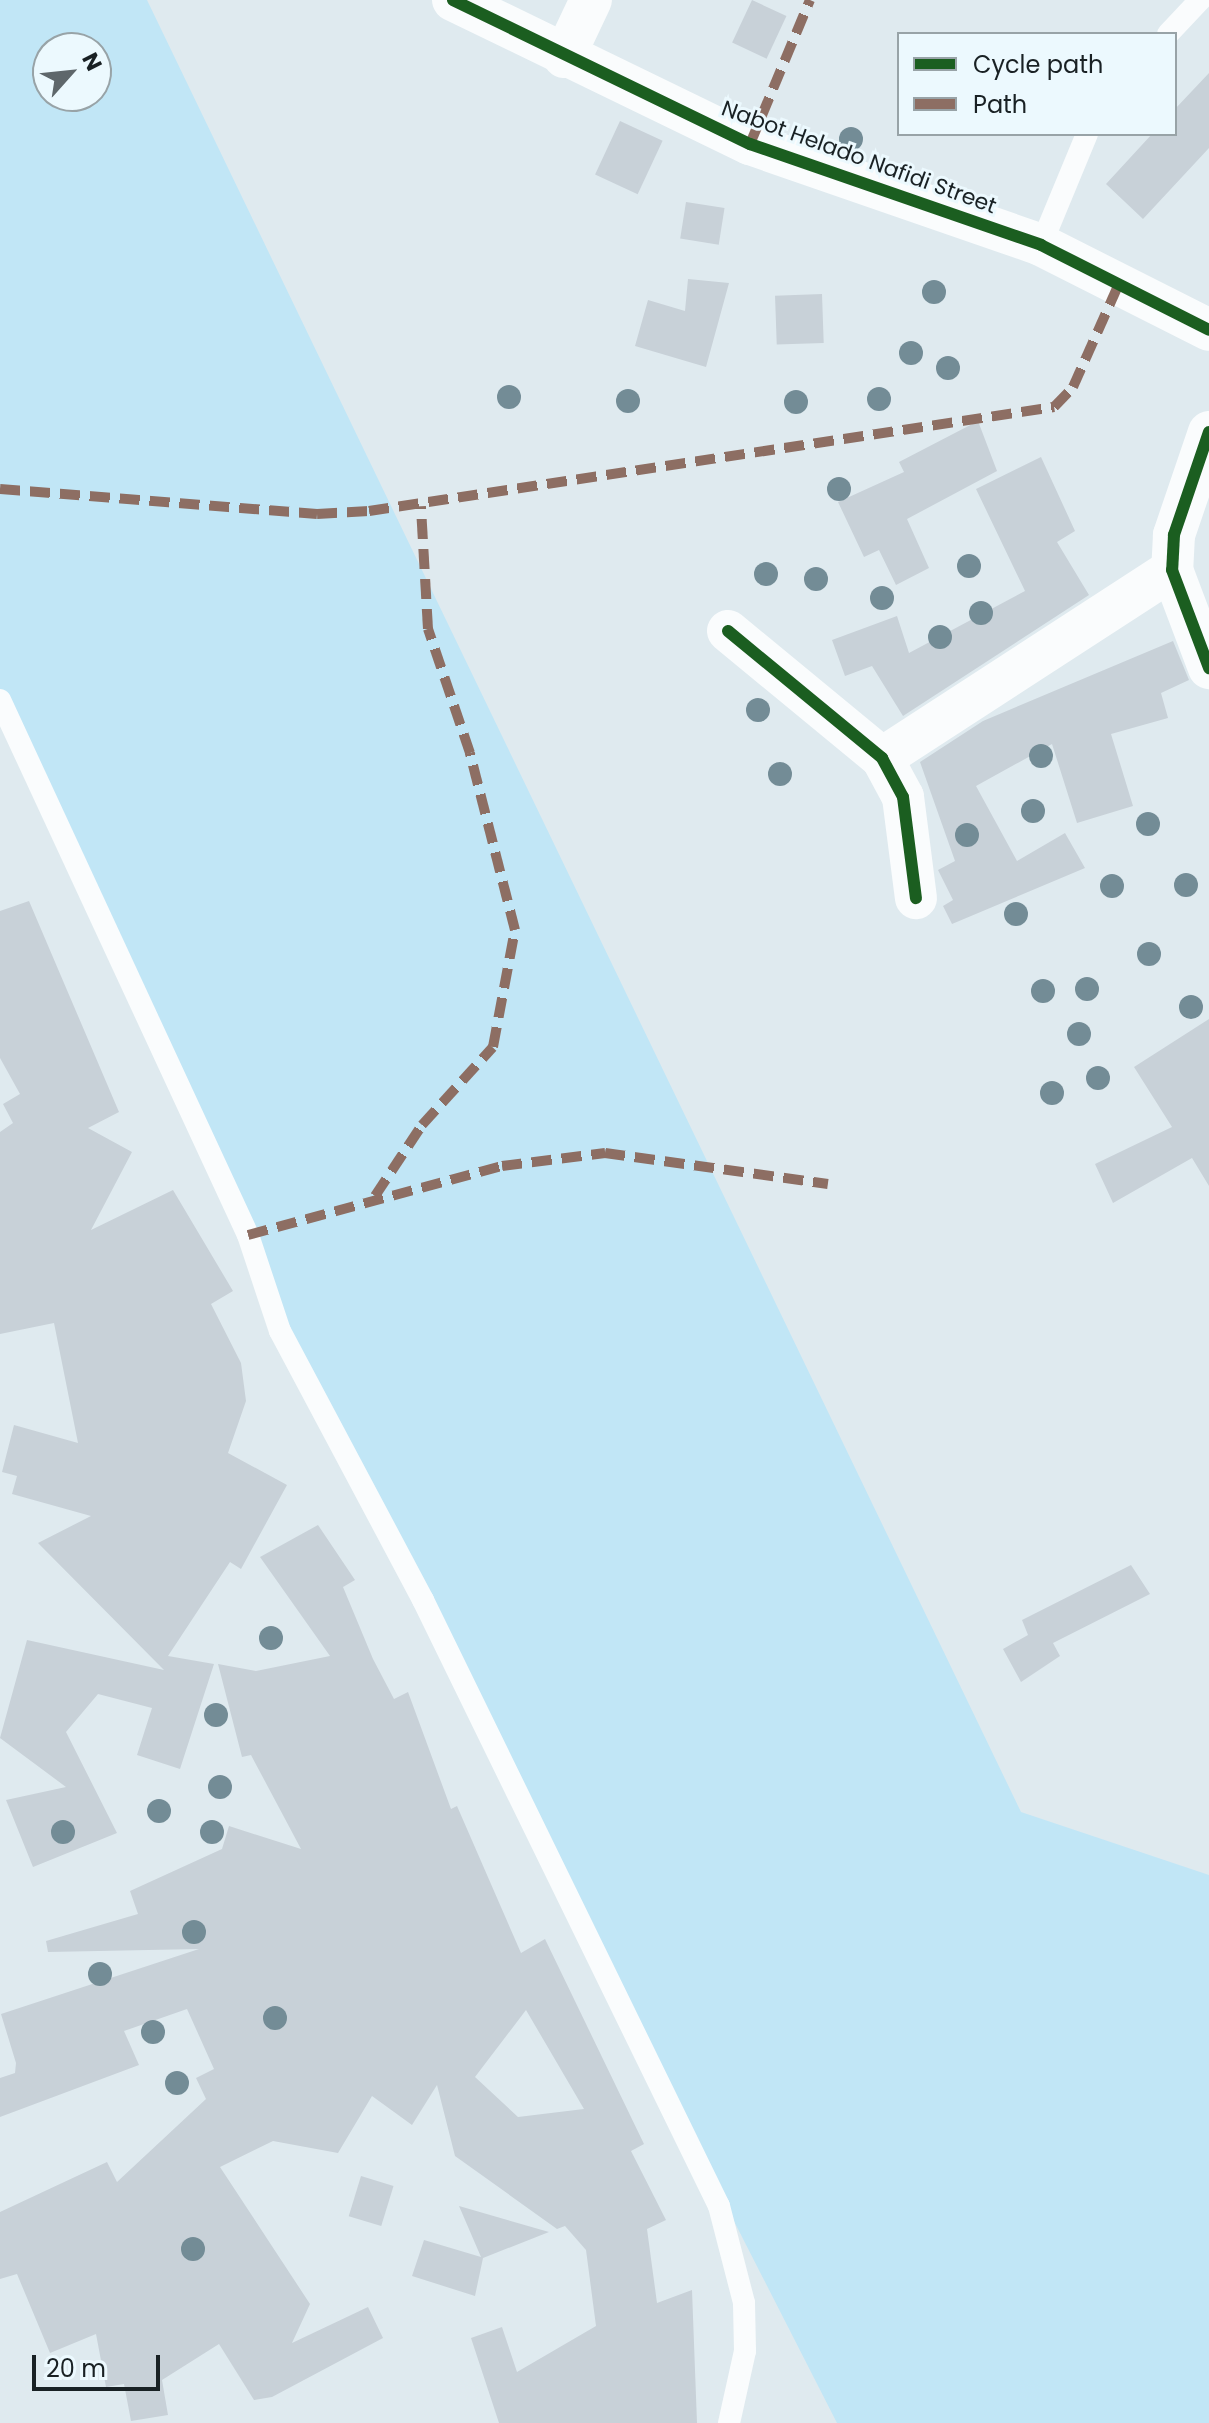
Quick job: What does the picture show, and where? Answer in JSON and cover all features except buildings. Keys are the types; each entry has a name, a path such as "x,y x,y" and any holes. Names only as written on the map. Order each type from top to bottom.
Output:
{"street":[{"name":"Nabot Helado Nafidi Street","path":"453,0 564,57 750,144 1041,245 1209,330"},
{"path":"564,57 591,0"},
{"path":"1209,432 1174,535 1172,570 1209,668"},
{"path":"882,758 1172,570"},
{"path":"728,631 882,758 903,797 916,898"}],"lane":[{"path":"1170,32 1200,0"},
{"path":"1041,245 1086,136"},
{"path":"0,700 248,1235 280,1331 423,1600 719,2206 744,2303 745,2351 729,2423"}],"shaded area":[{"path":"0,0 147,0 1021,1812 1209,1875 1209,2423 837,2423 280,1331 0,700"}],"marked path":[{"path":"750,144 810,0"},
{"path":"0,489 317,514 369,511 1054,407 1073,387 1117,288"},
{"path":"375,1196 422,1125 493,1047 515,930 470,753 428,629 421,506"},
{"path":"248,1235 502,1166 605,1153 828,1184"}],"cycle path":[{"path":"453,0 750,144 1041,245 1209,330"},
{"path":"1209,432 1174,535 1172,570 1209,668"},
{"path":"728,631 882,758 903,797 916,898"}]}
